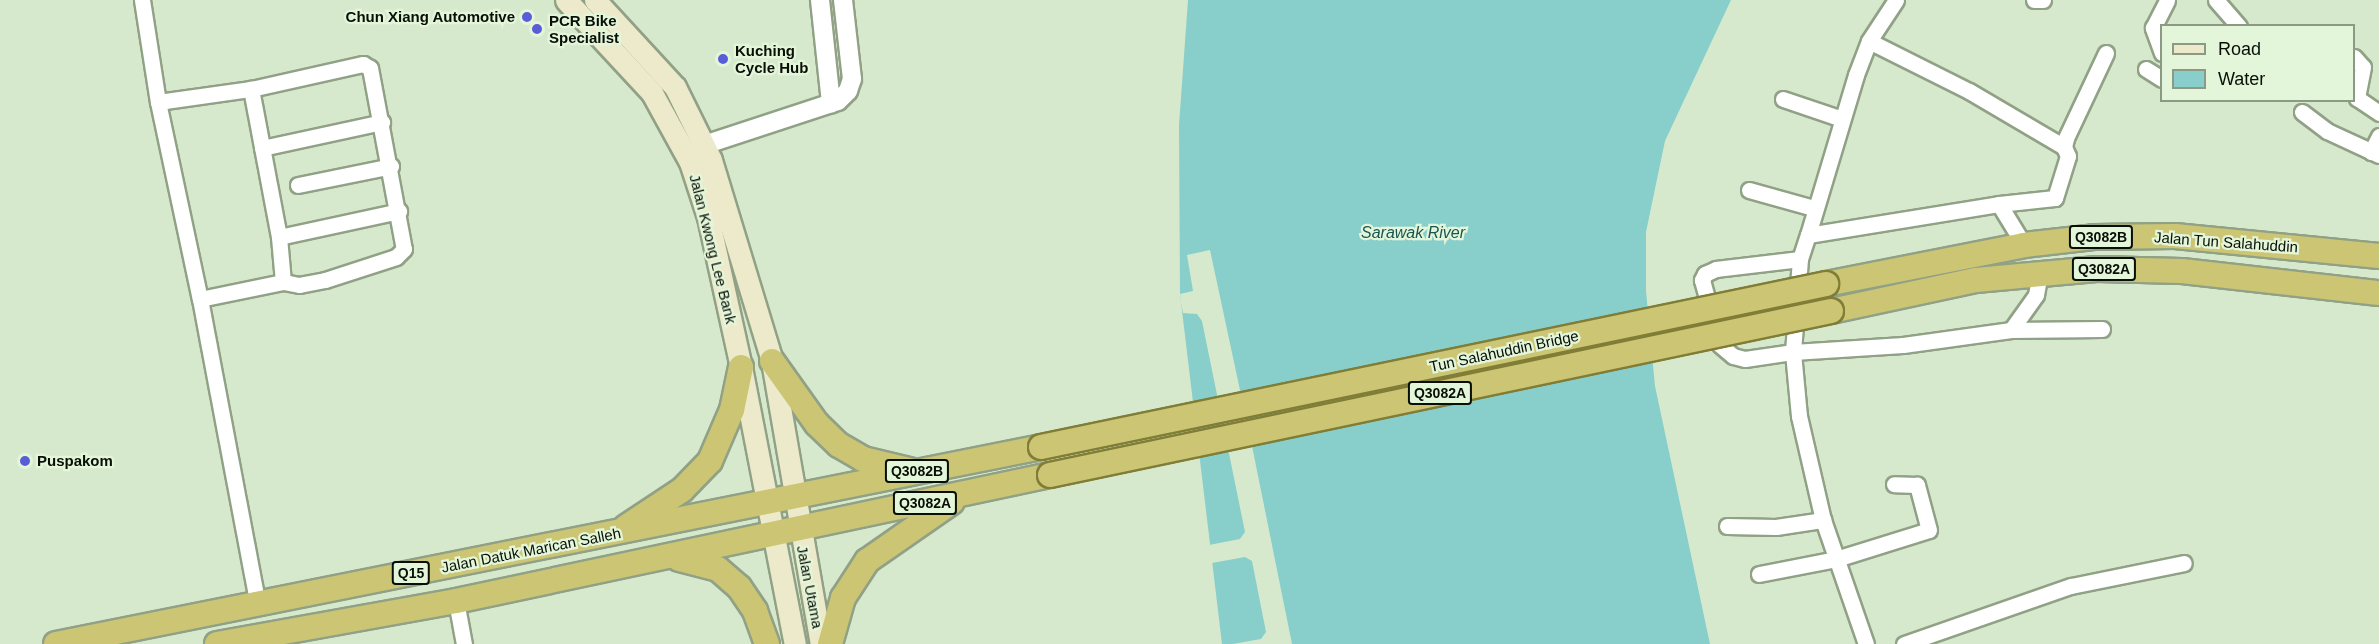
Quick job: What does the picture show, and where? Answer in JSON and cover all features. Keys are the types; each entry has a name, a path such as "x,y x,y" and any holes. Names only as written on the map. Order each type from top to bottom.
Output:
{"highway":[{"name":"Jalan Tun Salahuddin","path":"1826,284 2024,245 2094,237 2175,236 2379,256"},
{"name":"Tun Salahuddin Bridge","path":"961,495 1976,280 2040,272"},
{"name":"Q3082A","path":"2040,272 2182,272 2379,293"},
{"name":"Tun Salahuddin Bridge","path":"916,471 1826,284"},
{"path":"772,361 817,424 839,445 863,459 916,471"},
{"path":"614,534 682,490 710,461 732,411 741,367"},
{"name":"Q3082B","path":"794,498 916,471"},
{"path":"830,644 843,598 867,561 961,495"},
{"name":"Q3082A","path":"799,531 961,495"},
{"name":"Jalan Datuk Marican Salleh","path":"56,644 257,602 794,498"},
{"name":"Q15","path":"217,644 456,601 799,531"},
{"path":"662,558 704,563 724,574 747,597 767,644"}],"main road":[{"name":"Jalan Kwong Lee Bank","path":"566,0 652,93 683,145 708,217 741,367 767,503"},
{"name":"Jalan Kwong Lee Bank","path":"595,0 675,87 704,145 747,270 772,361 794,498"},
{"name":"Jalan Utama","path":"794,498 821,644"},
{"name":"Jalan Utama","path":"767,503 795,644"}],"street":[{"path":"142,0 158,102 200,299 257,602"},
{"path":"820,0 831,103"},
{"path":"704,145 831,103 848,91 852,79 843,0"},
{"path":"1866,644 1823,520 1799,416 1792,352 1800,259 1814,208 1869,42 1896,0"},
{"path":"2160,47 2153,28 2167,0"},
{"path":"2216,0 2237,24"},
{"path":"1808,235 1999,204 2055,198 2068,156 2064,147 1969,91 1869,42"},
{"path":"2064,147 2106,53"},
{"path":"2355,58 2363,67 2357,98 2379,113"},
{"path":"158,102 251,89 368,65 382,122 405,240 404,249 396,257 325,280 299,285 283,282 200,299"},
{"path":"2146,69 2160,78"},
{"path":"251,89 279,237 283,282"},
{"path":"1783,99 1842,119"},
{"path":"2302,112 2326,131 2375,154 2379,136"},
{"path":"262,148 382,122"},
{"path":"298,185 391,166"},
{"path":"1749,190 1814,208"},
{"path":"1999,204 2024,245"},
{"path":"279,237 399,211"},
{"path":"1800,259 1716,269 1702,280 1720,345 1733,356 1745,358 1792,352 1903,345 2011,330 2103,329"},
{"path":"2011,330 2036,295 2040,272"},
{"path":"1759,574 1836,559 1929,530 1917,485 1894,484"},
{"path":"1727,526 1776,527 1823,520"},
{"path":"1904,644 2071,586 2184,563"},
{"path":"456,601 465,644"}],"water":[{"name":"Sarawak River","path":"1188,0 1731,0 1665,141 1646,232 1646,291 1655,386 1710,644 1222,644 1180,294 1179,125"}],"pier":[{"path":"1210,250 1292,644 1233,644 1261,639 1266,632 1252,561 1245,557 1212,563 1209,545 1240,539 1245,532 1202,321 1197,314 1183,313 1181,303 1180,294 1193,291 1187,255"}],"place":[{"name":"Chun Xiang Automotive","path":"527,17"},
{"name":"PCR Bike Specialist","path":"537,29"},
{"name":"Kuching Cycle Hub","path":"723,59"},
{"name":"Puspakom","path":"25,461"}]}
